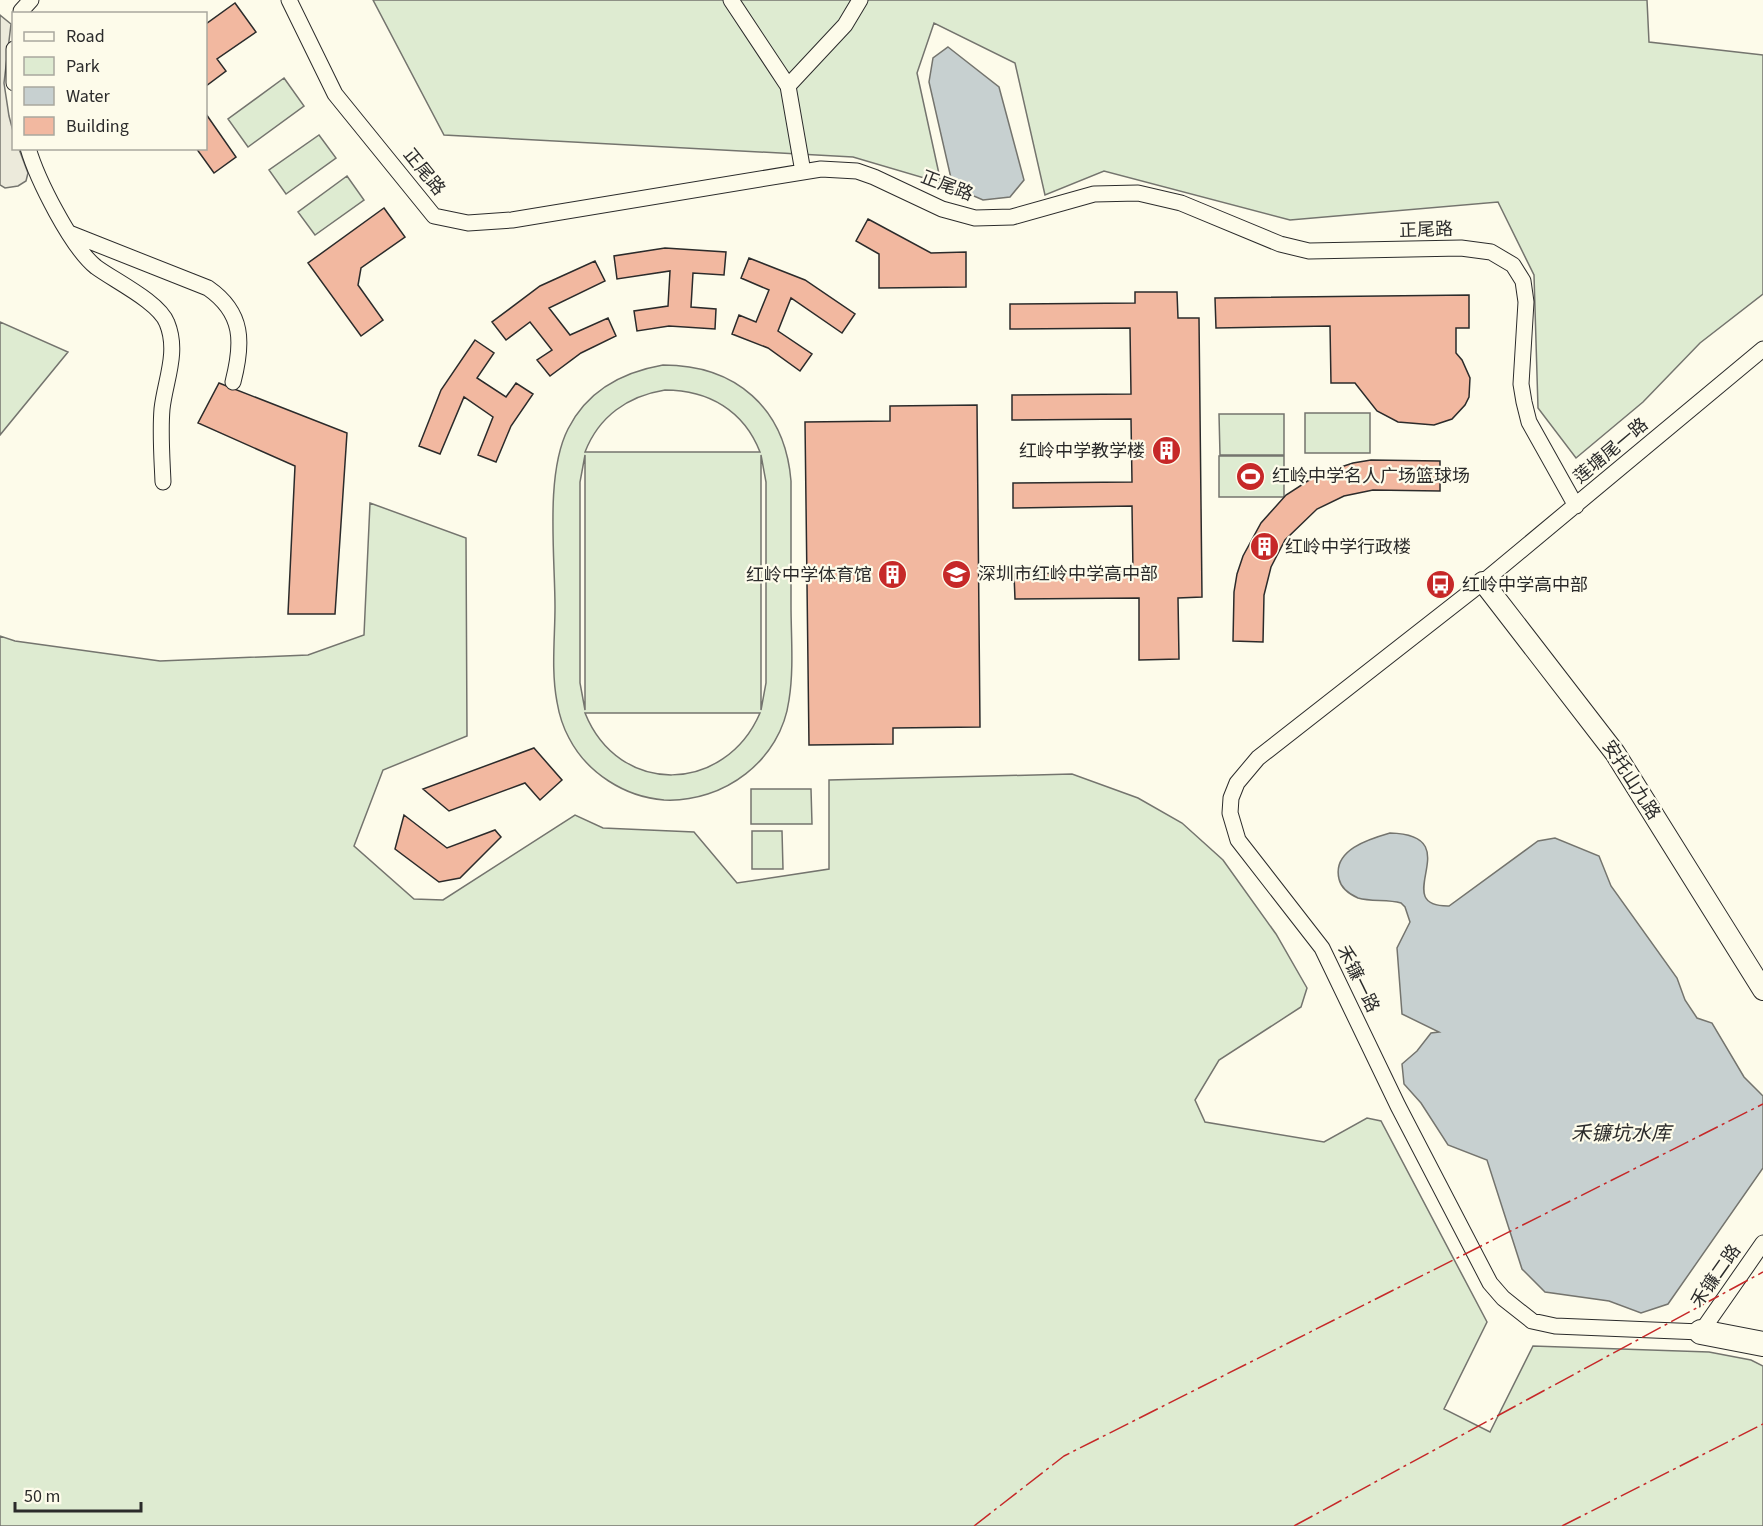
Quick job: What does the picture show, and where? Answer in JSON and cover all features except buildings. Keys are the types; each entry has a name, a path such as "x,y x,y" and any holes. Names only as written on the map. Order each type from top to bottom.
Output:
{"main road":[{"path":"1701,1332 1763,1344"}],"street":[{"name":"正尾路","path":"289,0 335,94 434,216 468,223 512,219 821,169 857,171 942,209 975,218 1012,217 1094,194 1138,193 1181,203 1280,244 1309,251 1461,248 1491,252 1513,265 1523,281 1526,302 1521,384 1524,402 1529,422 1576,506"},
{"path":"731,0 788,86 803,172"},
{"path":"788,86 844,25 860,0"},
{"path":"29,150 35,172 69,232 94,266 156,309 167,321 171,347 170,381 161,420 163,482"},
{"path":"69,232 208,288 220,297 235,317 238,329 233,382"},
{"name":"莲塘尾一路","path":"1483,582 1763,349"},
{"name":"安托山九路","path":"1483,582 1615,753 1763,990"},
{"name":"禾镰一路","path":"1483,582 1258,758 1237,783 1231,798 1233,826 1254,863 1322,948 1398,1106 1490,1283 1503,1298 1532,1321 1555,1326 1701,1332"},
{"name":"禾镰二路","path":"1701,1332 1763,1243"}],"green space":[{"path":"373,0 1647,0 1649,42 1763,55 1763,294 1700,343 1643,402 1576,458 1538,408 1534,275 1498,202 1290,220 1104,171 1045,195 1015,63 934,23 917,73 941,183 853,157 444,135"},
{"path":"284,78 304,106 248,147 228,119"},
{"path":"319,135 336,158 286,194 269,170"},
{"path":"347,176 364,200 315,235 298,212"},
{"path":"0,322 68,352 0,435"},
{"path":"663,365 689,367 713,373 734,382 752,396 767,412 779,432 787,455 791,481 792,664 791,688 784,722 775,741 762,759 746,774 708,794 686,799 664,800 635,794 597,772 577,751 567,734 560,716 555,690 553,516 556,469 561,447 576,416 596,394 620,378","holes":["665,390 681,391 696,394 723,406 745,425 760,452 585,452 598,428 616,410 639,397","585,455 585,710 580,683 580,482","761,455 766,482 766,683 761,710","585,713 760,713 744,740 723,759 698,771 672,775 646,771 622,760 601,740"]},
{"name":"红岭中学名人广场篮球场","path":"1305,413 1370,413 1370,453 1305,453"},
{"name":"红岭中学名人广场篮球场","path":"1219,414 1284,414 1284,455 1220,455"},
{"name":"红岭中学名人广场篮球场","path":"1219,456 1284,456 1284,497 1219,497"},
{"path":"370,503 466,538 467,736 383,770 354,846 414,899 443,900 575,815 603,828 694,832 737,883 829,869 829,780 1072,774 1138,798 1182,823 1223,860 1276,934 1307,988 1301,1007 1219,1060 1195,1100 1205,1122 1324,1142 1367,1118 1381,1121 1487,1322 1444,1409 1490,1432 1533,1346 1709,1352 1751,1360 1763,1366 1763,1526 0,1526 0,636 15,641 160,661 308,655 364,635"},
{"path":"751,789 811,789 812,824 751,824"},
{"path":"752,831 782,831 783,869 752,869"}],"shaded area":[{"path":"0,15 11,24 4,83 12,127 12,150 19,150 28,173 26,181 18,186 5,188 0,185"}],"water":[{"path":"948,47 999,87 1024,180 1010,197 983,200 953,187 929,82 933,58"},
{"name":"禾镰坑水库","path":"1390,833 1413,837 1425,845 1428,857 1424,884 1425,895 1432,903 1449,906 1538,841 1555,838 1599,856 1611,886 1677,978 1685,1000 1697,1018 1712,1023 1744,1077 1763,1096 1763,1168 1668,1304 1641,1313 1609,1301 1545,1292 1522,1269 1487,1160 1448,1145 1421,1103 1404,1084 1402,1064 1417,1051 1431,1033 1439,1032 1402,1014 1397,948 1410,922 1405,907 1401,903 1363,899 1349,893 1340,882 1338,869 1341,860 1354,847"}],"power":[{"path":"974,1526 1064,1456 1763,1104"},
{"path":"1294,1526 1763,1272"},
{"path":"1562,1526 1763,1424"}],"place":[{"name":"红岭中学教学楼","path":"1166,451"},
{"name":"红岭中学名人广场篮球场","path":"1251,476"},
{"name":"红岭中学行政楼","path":"1264,547"},
{"name":"深圳市红岭中学高中部","path":"957,574"},
{"name":"红岭中学体育馆","path":"893,575"},
{"name":"红岭中学高中部","path":"1441,585"}]}
